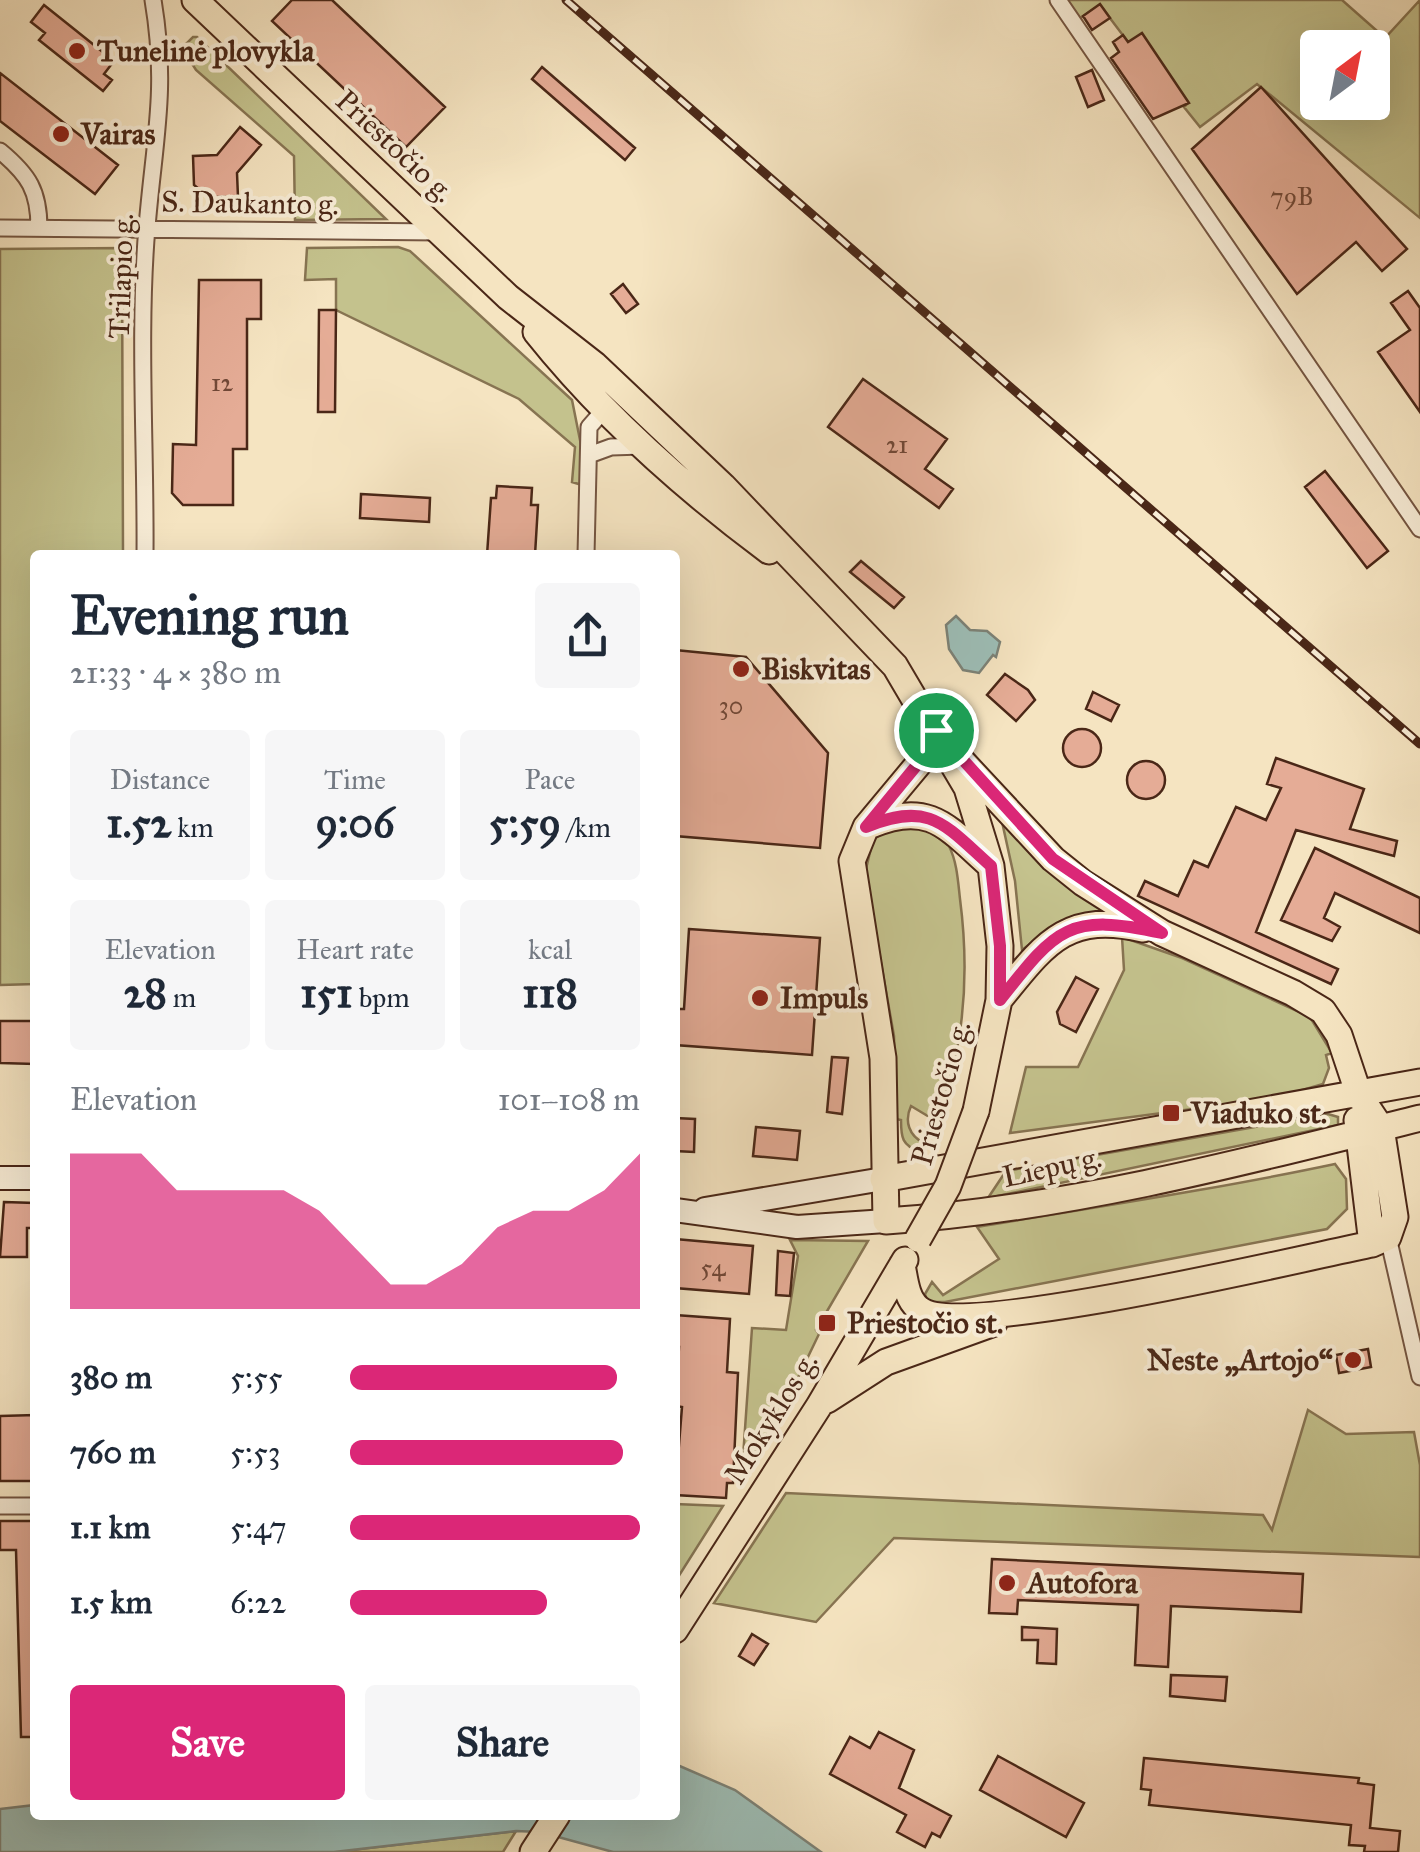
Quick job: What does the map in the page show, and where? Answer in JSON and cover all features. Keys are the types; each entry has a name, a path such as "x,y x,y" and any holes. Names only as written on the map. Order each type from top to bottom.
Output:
{"main road":[{"name":"Priestočio g.","path":"195,0 508,297 580,387 614,401 723,486 895,666 939,736 978,814 991,866 1000,946 1000,1000 976,1111 948,1186 918,1239"},
{"name":"Priestočio g.","path":"614,401 642,446 706,504 823,592"},
{"path":"819,1406 886,1362 1022,1313 1380,1240 1395,1217 1382,1128 1359,1095 1339,1035 1323,1011 1294,993 1162,933 1053,859 939,736 866,827 852,861 883,1058 886,1221"},
{"path":"866,827 900,813 931,818 991,866"},
{"path":"1000,1000 1038,952 1072,928 1108,922 1162,933"},
{"name":"Liepų g.","path":"683,1211 1420,1082"},
{"path":"1359,1095 1356,1137 1380,1240"},
{"name":"Liepų g.","path":"683,1211 797,1227 999,1212 1356,1137 1420,1118"},
{"path":"0,1178 30,1178"},
{"name":"Mokyklos g.","path":"680,1622 819,1406 918,1239"},
{"path":"902,1265 908,1294 918,1308 936,1317 1022,1313"},
{"path":"533,1852 553,1820"}],"street":[{"name":"Trilapio g.","path":"144,550 147,229 162,109 162,52 153,0"},
{"path":"1058,0 1092,44 1280,330 1420,530"},
{"path":"0,151 26,172 36,191 39,228"},
{"name":"S. Daukanto g.","path":"0,228 440,232"},
{"path":"586,550 589,427 614,401"},
{"path":"589,455 612,447 642,446"},
{"path":"1380,1240 1420,1377"},
{"path":"0,1506 30,1506"}],"shaded area":[{"path":"1065,0 1342,0 1376,30 1300,30 1300,119 1257,84 1200,127 1184,107 1188,103 1128,42 1100,5 1079,19"},
{"path":"1420,0 1420,218 1301,120 1390,120 1390,33"},
{"path":"193,37 386,219 295,220 294,156 196,70 182,48"},
{"path":"398,247 410,251 572,400 583,455 582,485 572,482 575,447 519,399 336,310 336,279 305,280 307,248"},
{"path":"122,248 123,550 30,550 30,984 0,985 0,249"},
{"path":"999,808 1102,912 1061,921 1022,950 1015,881"},
{"path":"894,825 928,830 949,846 957,872 963,928 963,1012 946,1094 936,1121 911,1106 909,1112 911,1132 924,1143 920,1152 906,1144 901,1120 896,1119 894,1036 865,873 873,840"},
{"path":"1122,937 1182,958 1310,1017 1332,1053 1326,1055 1329,1068 1323,1084 1275,1098 1010,1133 1026,1067 1078,1067 1124,970"},
{"path":"1328,1114 1338,1117 1338,1125 988,1198 1006,1171"},
{"path":"1335,1164 1346,1179 1347,1209 1327,1229 945,1302 927,1302 925,1294 932,1282 943,1295 999,1259 977,1227"},
{"path":"790,1240 868,1241 816,1330 819,1334 782,1411 742,1472 752,1328 786,1330 798,1256"},
{"path":"1308,1410 1346,1434 1414,1432 1420,1465 1420,1557 894,1538 816,1622 714,1603 786,1493 1263,1515 1272,1530"},
{"path":"680,1504 723,1506 680,1574"},
{"path":"516,1831 503,1852 334,1852"}],"water":[{"path":"956,616 970,630 987,631 1000,642 996,657 993,655 979,673 963,670 949,649 946,625"},
{"path":"680,1766 735,1790 821,1852 613,1852 540,1832 516,1831 334,1852 0,1852 0,1809 30,1806 30,1820 680,1820"}],"building":[{"path":"292,0 332,0 445,107 406,147 272,21"},
{"path":"1100,4 1110,18 1092,30 1083,16"},
{"name":"Tunelinė plovykla","path":"44,5 114,61 104,74 112,80 103,91 39,40 45,33 31,22"},
{"path":"1142,33 1189,103 1153,119 1111,58 1119,52 1113,42 1123,35 1128,42"},
{"path":"542,67 635,148 625,160 532,79"},
{"path":"1092,70 1104,100 1088,107 1076,77"},
{"path":"0,73 118,165 95,194 0,121"},
{"path":"1261,87 1407,249 1382,271 1356,242 1297,294 1192,149"},
{"path":"240,127 261,145 237,173 238,197 209,197 194,185 193,156 217,155"},
{"path":"199,280 261,280 261,319 247,319 247,449 233,449 233,505 183,505 172,493 173,444 196,445"},
{"path":"623,284 638,304 626,313 611,294"},
{"path":"1408,291 1420,308 1420,412 1378,352 1410,330 1391,303"},
{"path":"319,310 336,310 335,412 318,412"},
{"path":"863,379 947,439 925,469 953,489 939,508 828,427"},
{"path":"1325,471 1388,551 1367,568 1305,487"},
{"path":"497,486 532,488 531,505 538,505 535,550 487,550 491,498 496,498"},
{"path":"361,494 430,498 429,522 360,518"},
{"path":"861,561 904,597 894,608 850,572"},
{"path":"680,650 746,657 828,753 820,848 680,836"},
{"path":"1005,674 1035,700 1016,721 987,695"},
{"path":"1093,692 1119,705 1111,721 1086,709"},
{"path":"1082,729 1095,735 1101,748 1095,761 1082,767 1069,761 1063,748 1069,735"},
{"path":"1276,758 1364,789 1350,829 1397,841 1394,856 1296,830 1256,932 1338,969 1331,984 1138,896 1145,881 1178,896 1194,861 1208,867 1236,807 1266,820 1281,788 1267,784"},
{"path":"1146,761 1159,767 1165,780 1159,793 1146,799 1133,793 1127,780 1133,767"},
{"path":"1315,848 1420,898 1420,933 1335,893 1324,918 1340,927 1332,941 1281,920"},
{"name":"Impuls","path":"689,929 820,938 812,1055 680,1045 680,1009 684,1009"},
{"path":"1076,977 1098,989 1076,1032 1060,1024 1057,1012"},
{"path":"0,1021 30,1021 30,1064 0,1063"},
{"path":"832,1057 848,1058 842,1114 827,1112"},
{"path":"680,1118 695,1119 694,1152 680,1151"},
{"path":"756,1127 800,1131 797,1160 753,1156"},
{"path":"4,1202 30,1203 27,1257 0,1257"},
{"path":"680,1239 753,1246 749,1294 680,1288"},
{"path":"778,1251 794,1253 790,1296 776,1295"},
{"path":"680,1315 730,1319 727,1372 738,1373 733,1483 727,1483 726,1498 680,1495"},
{"path":"1368,1349 1371,1367 1339,1373 1336,1355"},
{"path":"30,1415 30,1481 0,1481 0,1416"},
{"path":"0,1521 30,1521 30,1737 21,1737 16,1550 0,1550"},
{"path":"992,1559 1303,1574 1301,1612 1171,1606 1168,1667 1135,1665 1138,1605 1018,1600 1017,1614 989,1613"},
{"path":"1022,1627 1057,1629 1056,1664 1037,1663 1038,1640 1022,1640"},
{"path":"752,1634 768,1644 754,1665 739,1656"},
{"path":"1171,1675 1227,1677 1225,1701 1170,1696"},
{"path":"879,1732 914,1750 899,1788 951,1816 940,1837 932,1833 925,1847 897,1832 906,1815 830,1774 850,1737 870,1748"},
{"path":"998,1756 1084,1803 1066,1837 980,1790"},
{"path":"1144,1758 1359,1778 1358,1783 1374,1785 1370,1828 1400,1831 1398,1852 1364,1852 1365,1846 1349,1845 1351,1825 1149,1805 1151,1790 1141,1789"}],"railway":[{"path":"566,0 1420,744"}],"place":[{"name":"Tunelinė plovykla","path":"77,51"},
{"name":"Vairas","path":"61,134"},
{"name":"Biskvitas","path":"741,669"},
{"name":"Impuls","path":"760,998"},
{"name":"Viaduko st.","path":"1171,1113"},
{"name":"Priestočio st.","path":"827,1323"},
{"name":"Neste „Artojo“","path":"1353,1360"},
{"name":"Autofora","path":"1007,1583"}],"route":[{"path":"936,730 1053,859 1082,884 1162,933 1108,922 1072,928 1054,937 1038,952 1000,1000 1000,946 991,866 951,830 931,818 900,813 866,827 910,776 936,730"}]}
